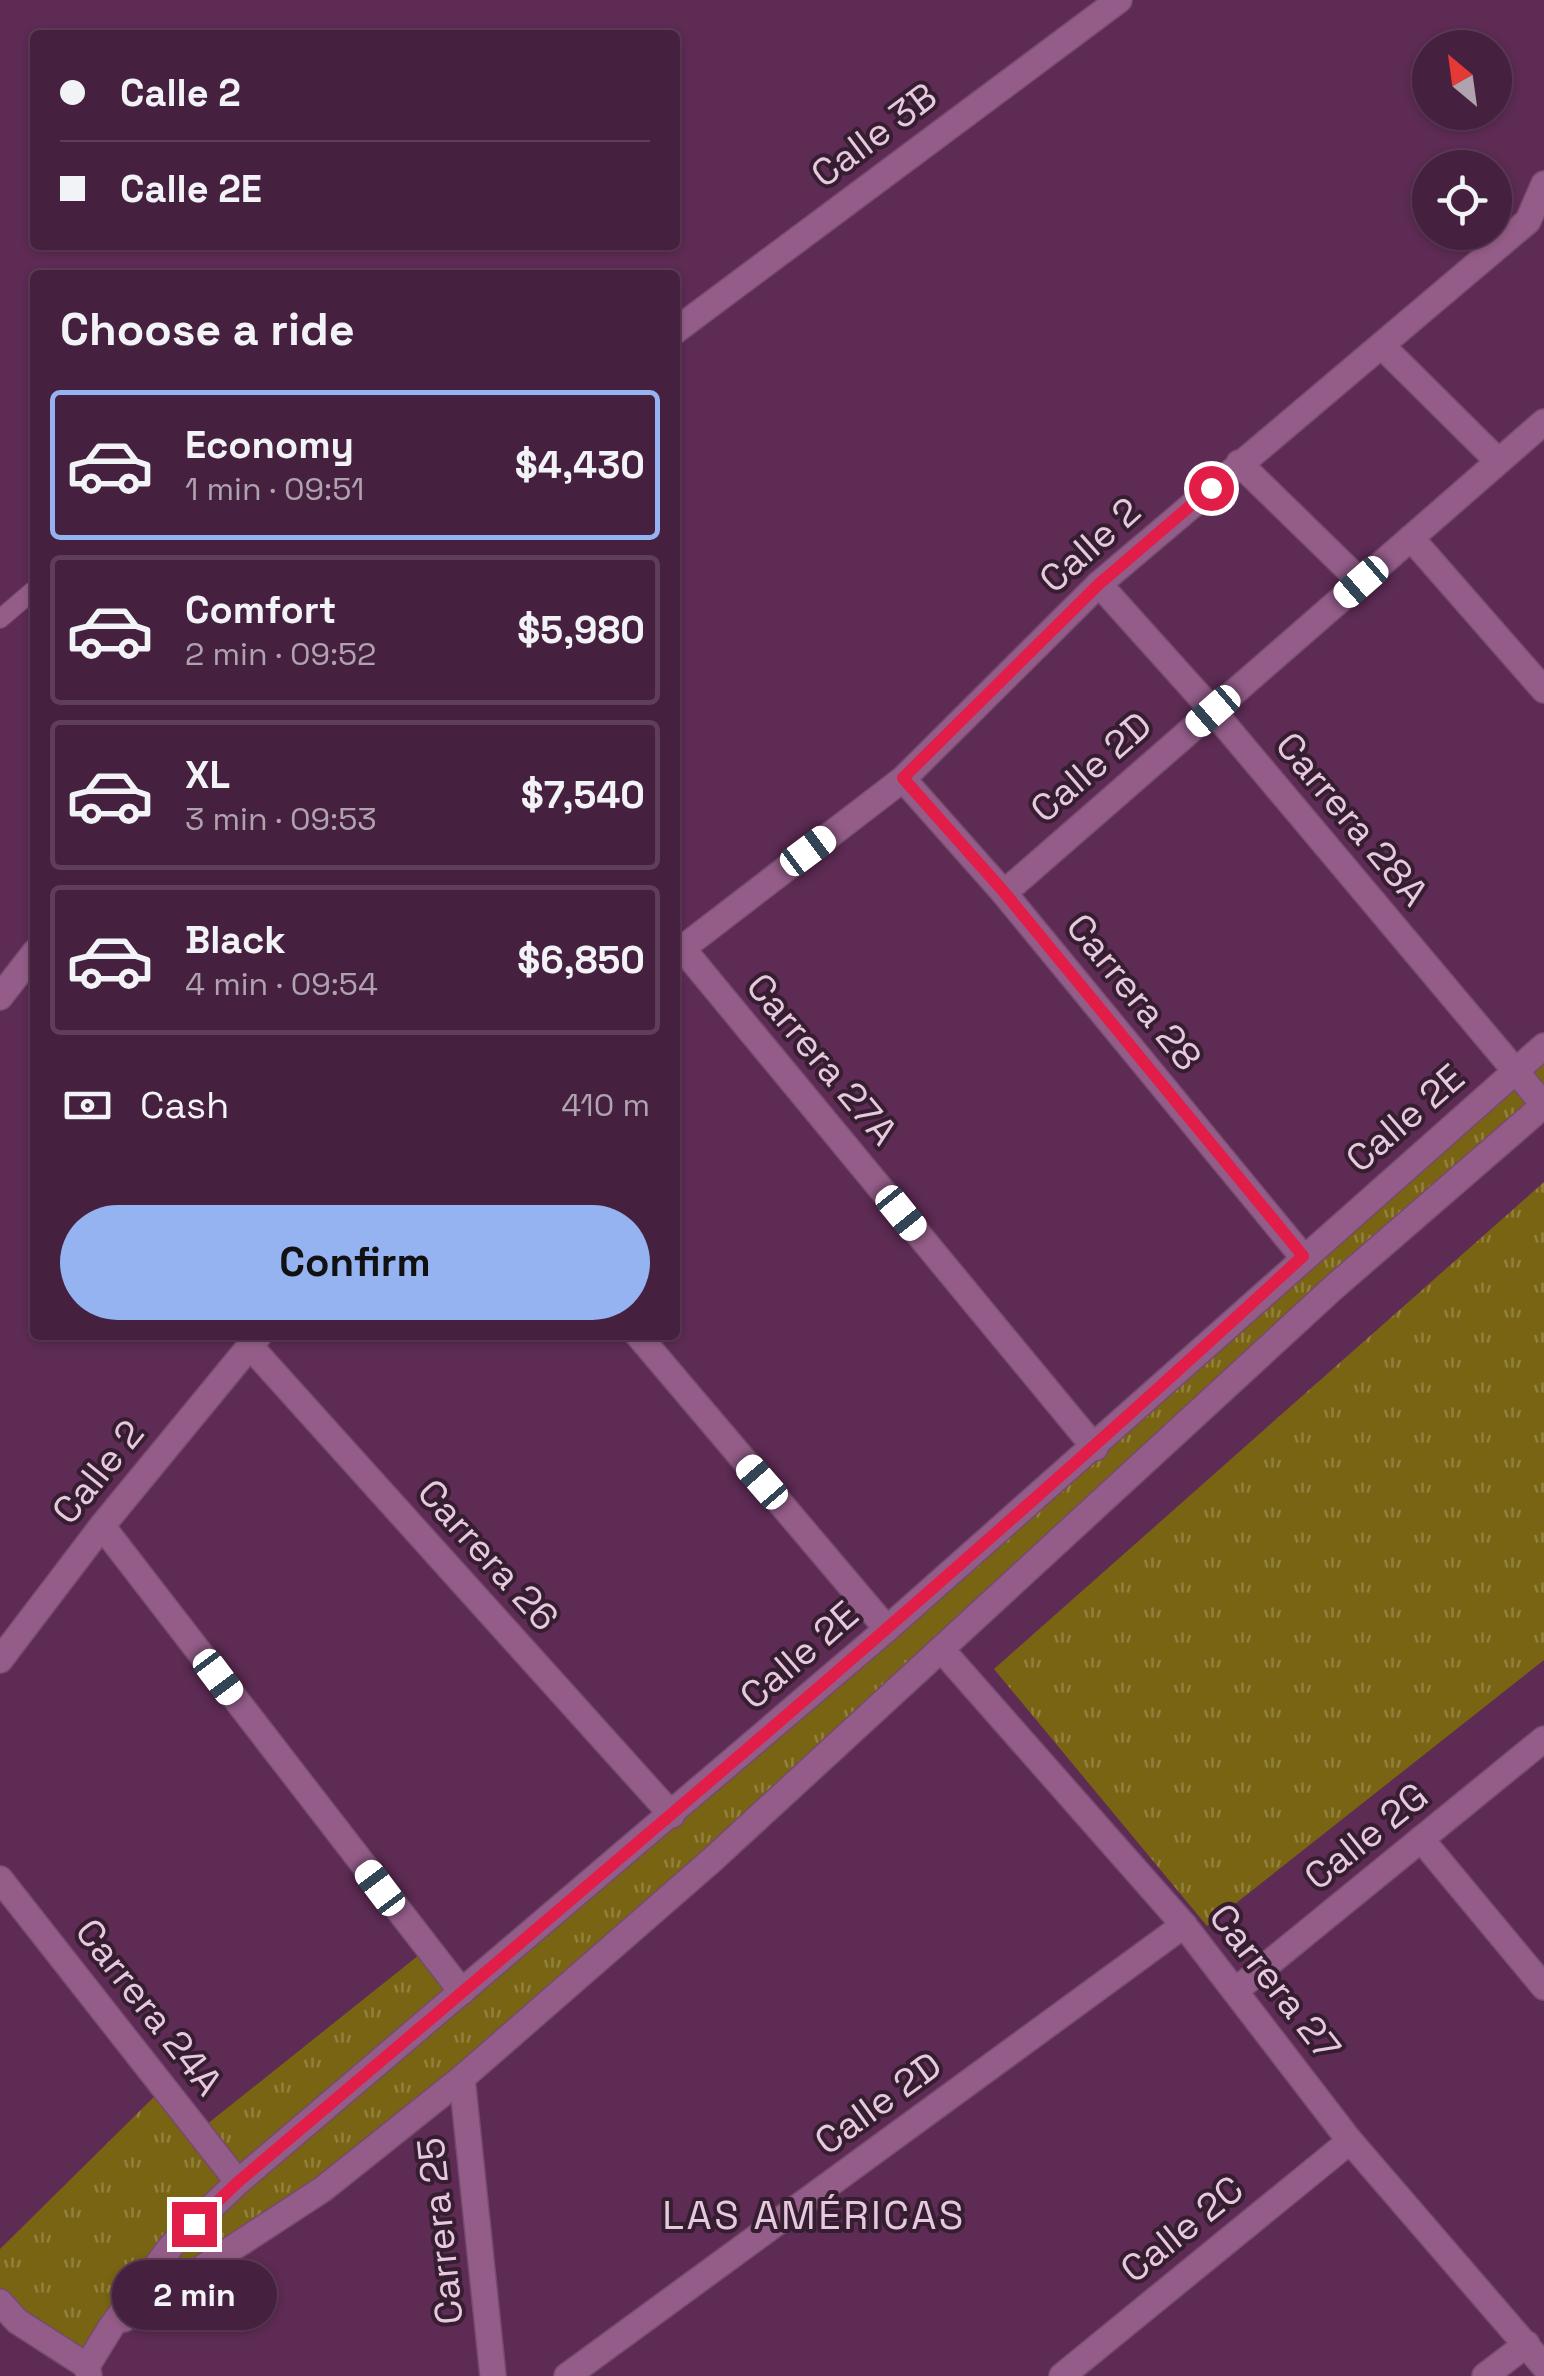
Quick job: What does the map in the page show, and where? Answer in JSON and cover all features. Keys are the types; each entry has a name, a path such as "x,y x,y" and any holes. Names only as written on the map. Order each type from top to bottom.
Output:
{"street":[{"name":"Calle 3B","path":"680,327 1118,0"},
{"name":"Calle 2","path":"680,949 903,778 1099,584 1382,346 1536,229 1544,184"},
{"path":"1382,346 1498,461"},
{"name":"Calle 2D","path":"1004,892 1544,422"},
{"path":"1239,463 1361,582"},
{"path":"1412,538 1544,690"},
{"name":"Carrera 28A","path":"1099,584 1213,711 1544,1105"},
{"name":"Carrera 28","path":"903,778 1004,892 1303,1256"},
{"name":"Carrera 27A","path":"680,953 1095,1448"},
{"path":"0,997 30,958"},
{"name":"Calle 2E","path":"88,2371 111,2327 172,2245 238,2182 887,1629 1544,1046"},
{"name":"Calle 2E","path":"111,2327 323,2189 462,2078 712,1860 1333,1288 1544,1105"},
{"name":"Calle 2","path":"0,1660 102,1526 254,1340"},
{"name":"Carrera 26","path":"254,1340 672,1815"},
{"path":"642,1340 887,1629"},
{"path":"102,1526 462,1992"},
{"name":"Carrera 27","path":"942,1648 1184,1925 1350,2140 1544,2366"},
{"name":"Calle 2G","path":"1235,1992 1544,1739"},
{"path":"1421,1839 1544,1987"},
{"name":"Carrera 24A","path":"0,1878 238,2182"},
{"name":"Calle 2D","path":"566,2376 1184,1925"},
{"name":"Carrera 25","path":"462,2078 493,2376"},
{"name":"Calle 2C","path":"1062,2376 1350,2140"},
{"path":"0,2302 16,2320 88,2371"},
{"path":"1485,2376 1526,2344"}],"lane":[{"path":"0,620 30,594"}],"green space":[{"path":"1544,1050 1544,1102 463,2076 111,2324 87,2363 0,2297 0,2249 162,2089 196,2133 424,1951 468,2004"},
{"path":"1544,1182 1544,1660 1207,1926 994,1669"}],"district":[{"name":"LAS AMÉRICAS","path":"814,2215"}],"route":[{"path":"194,2224 238,2182 1036,1500 1303,1256 1004,892 903,778 1099,584 1211,488"}]}
